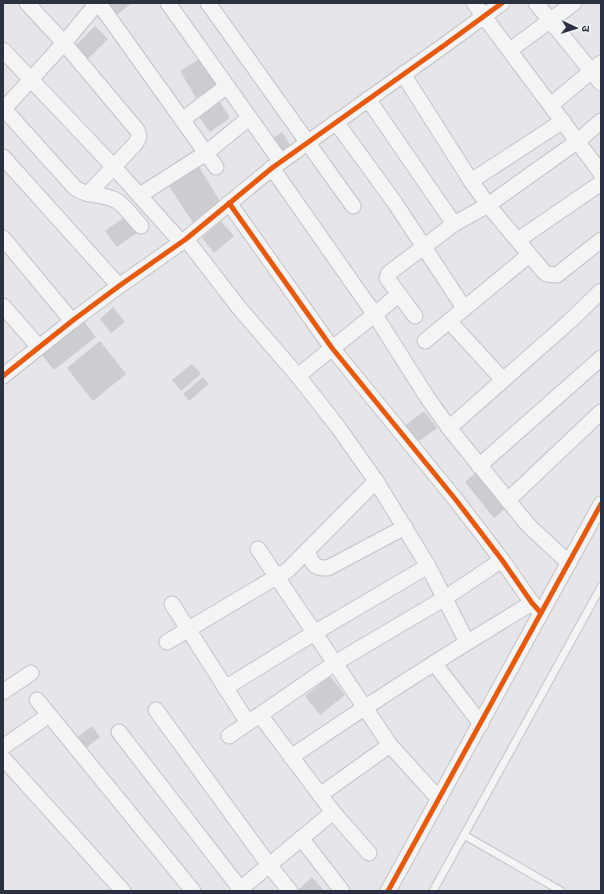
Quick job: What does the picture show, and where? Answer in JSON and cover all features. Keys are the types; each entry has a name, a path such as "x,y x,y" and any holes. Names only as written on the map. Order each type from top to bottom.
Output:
{"street":[{"path":"27,3 137,130 139,135 136,143 88,194"},
{"path":"168,3 249,118 276,165 427,397 449,428 529,526 569,563"},
{"path":"208,3 353,206"},
{"path":"474,3 601,173"},
{"path":"3,376 118,286 183,240 276,165 502,3"},
{"path":"536,3 550,21 596,67 601,83"},
{"path":"510,50 574,3"},
{"path":"141,226 117,201 81,193 75,188 3,109 64,44 93,8 98,6 101,7 216,167"},
{"path":"3,50 183,240 298,376 338,427 376,481 405,527 428,566 467,642"},
{"path":"551,105 596,67"},
{"path":"403,74 488,205 518,240 528,255 544,272 547,274 556,275 601,240"},
{"path":"182,120 227,86"},
{"path":"368,99 454,224"},
{"path":"140,195 206,153 249,118"},
{"path":"471,181 563,121"},
{"path":"415,316 387,278 389,273 454,224 488,205 578,141 601,121"},
{"path":"336,122 395,203 464,308"},
{"path":"3,157 118,286"},
{"path":"518,240 601,183"},
{"path":"229,203 332,348 456,500 537,608"},
{"path":"3,238 72,321"},
{"path":"425,340 528,255"},
{"path":"449,428 570,321 601,291"},
{"path":"298,376 375,316 399,294"},
{"path":"3,306 39,347"},
{"path":"449,321 503,380"},
{"path":"479,466 601,358"},
{"path":"508,500 601,412"},
{"path":"167,642 288,570 376,481"},
{"path":"388,891 480,724 537,608 569,563 601,504"},
{"path":"307,551 313,564 317,567 328,568 405,527"},
{"path":"258,549 390,745 439,799"},
{"path":"230,736 335,664 445,598 502,560"},
{"path":"225,688 314,633 428,566"},
{"path":"172,604 248,723"},
{"path":"291,757 364,707 467,642 537,608"},
{"path":"434,663 480,724"},
{"path":"3,692 31,673"},
{"path":"37,700 193,891"},
{"path":"156,710 269,865 290,891"},
{"path":"3,747 49,715"},
{"path":"260,715 333,812 369,853"},
{"path":"120,732 240,890 333,812"},
{"path":"320,795 390,745"},
{"path":"3,758 123,891"},
{"path":"301,838 342,891"}],"lane":[{"path":"433,891 601,586"},
{"path":"464,835 561,891"}],"building":[{"path":"111,3 132,3 114,17 106,6"},
{"path":"95,26 108,39 85,62 72,49"},
{"path":"203,57 219,84 196,98 180,71"},
{"path":"220,102 230,118 210,132 199,117"},
{"path":"282,132 292,148 280,156 270,140"},
{"path":"199,167 222,204 193,223 169,186"},
{"path":"126,216 138,232 117,247 105,231"},
{"path":"221,221 234,236 214,253 202,238"},
{"path":"113,307 125,322 111,333 100,319"},
{"path":"83,320 96,337 54,370 41,354"},
{"path":"100,341 126,374 93,401 67,368"},
{"path":"192,364 201,374 181,391 172,380"},
{"path":"203,377 209,384 189,401 183,394"},
{"path":"424,411 437,428 418,442 405,426"},
{"path":"478,471 507,507 494,518 465,482"},
{"path":"330,676 345,695 320,715 305,696"},
{"path":"92,726 100,737 86,748 78,737"},
{"path":"312,877 324,891 297,891"}],"cycle path":[{"path":"3,376 72,321 186,239 272,168 502,3"},
{"path":"229,203 332,348 456,500 541,613"},
{"path":"388,891 601,504"}]}
